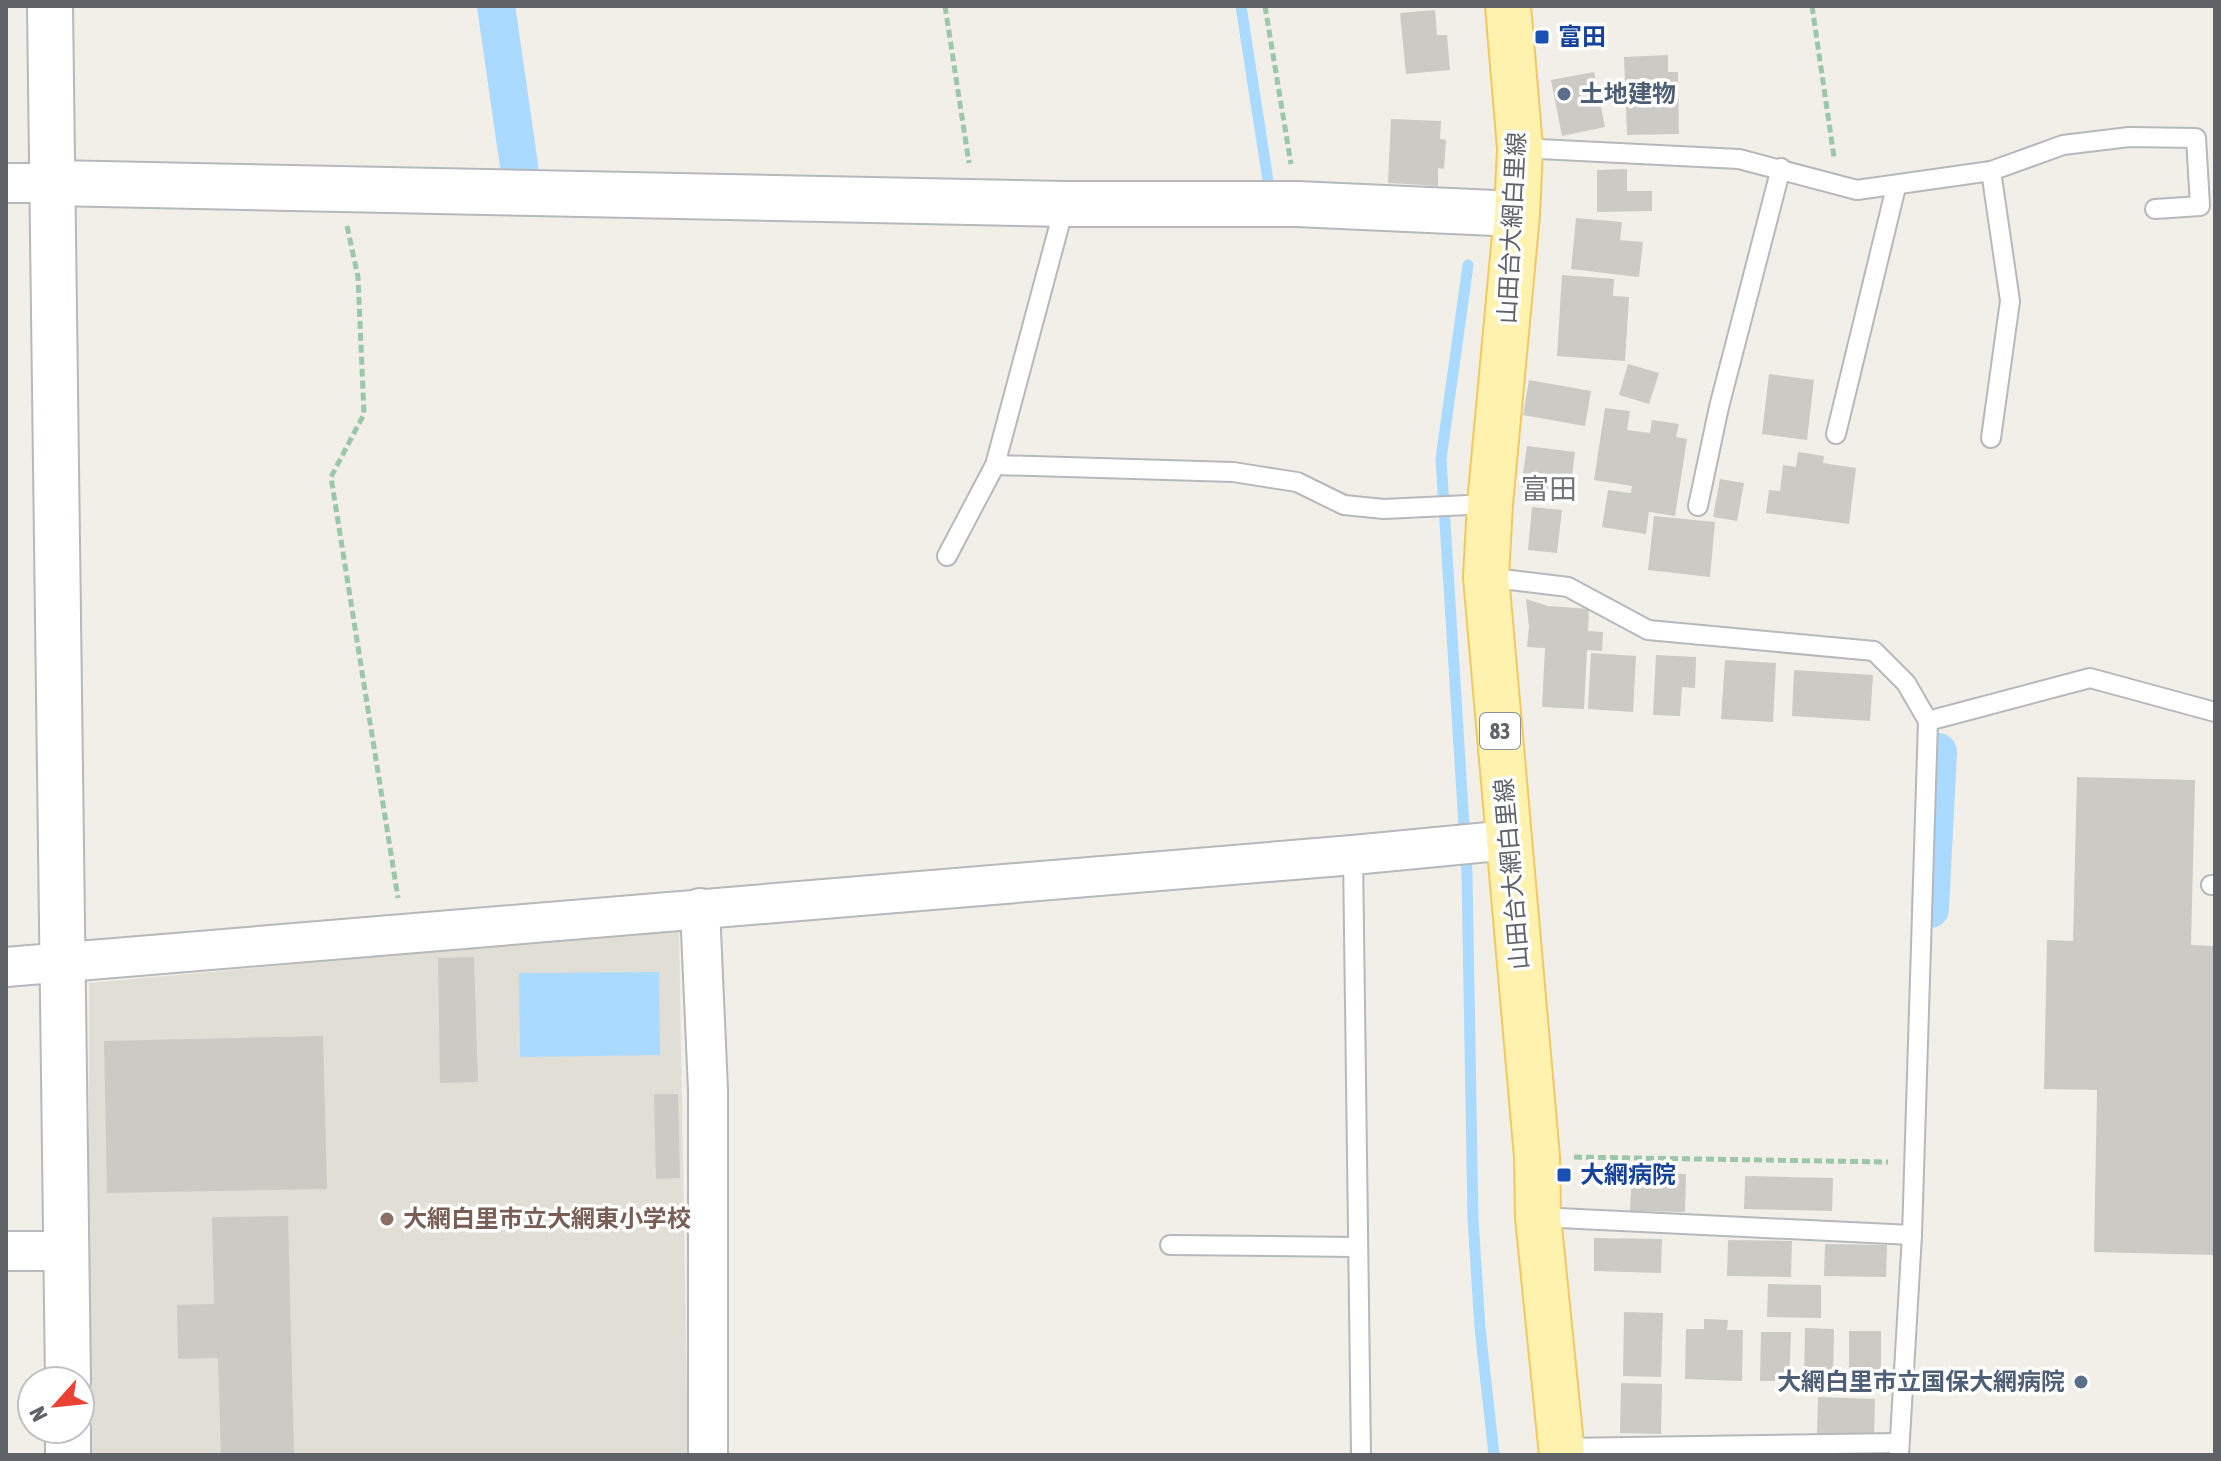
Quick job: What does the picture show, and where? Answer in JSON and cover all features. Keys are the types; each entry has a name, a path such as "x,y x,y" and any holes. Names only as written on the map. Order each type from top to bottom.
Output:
{"main road":[{"name":"山田台大網白里線","path":"1508,6 1520,148 1486,577 1537,1157 1538,1217 1562,1452"}],"street":[{"path":"50,6 68,1365"},
{"path":"6,183 1065,204 1297,204 1517,214"},
{"path":"6,967 1509,840"},
{"path":"700,908 708,1090 708,1455"},
{"path":"6,1251 67,1251"}],"lane":[{"path":"1520,148 1739,159 1857,190 1896,187 1991,171 2063,145 2129,137 2196,138 2200,206 2155,209"},
{"path":"1698,506 1719,407 1781,168"},
{"path":"1991,171 2010,301 1991,438"},
{"path":"1836,434 1896,187"},
{"path":"947,556 995,465 1065,204"},
{"path":"995,465 1233,472 1297,482 1344,505 1384,509 1490,504"},
{"path":"1486,577 1568,587 1648,630 1874,651 1906,683 1928,721 1912,1235 1899,1449 1562,1452"},
{"path":"1928,721 2090,678 2215,712"},
{"path":"1353,855 1361,1455"},
{"path":"1538,1217 1912,1235"},
{"path":"1170,1245 1356,1247"}],"path":[{"path":"945,6 975,201"},
{"path":"1265,6 1297,204"},
{"path":"1812,6 1838,186"},
{"path":"339,190 358,277 364,414 331,477 404,934"},
{"path":"1537,1157 1913,1162"}],"shaded area":[{"name":"大網白里市立大網東小学校","path":"679,929 688,1455 89,1455 89,1445 96,1445 96,1365 89,1365 89,983"}],"water":[{"path":"659,972 660,1055 520,1057 519,973"}],"building":[{"path":"1435,10 1437,35 1447,35 1450,70 1406,74 1400,13"},
{"path":"1668,55 1668,72 1678,72 1679,134 1627,135 1624,57"},
{"path":"1594,72 1605,127 1562,136 1551,80"},
{"path":"1391,119 1441,121 1440,139 1446,140 1444,169 1438,168 1438,186 1388,183"},
{"path":"1627,169 1627,191 1652,191 1652,211 1597,212 1597,170"},
{"path":"1576,218 1622,222 1620,240 1643,242 1639,277 1571,269"},
{"path":"1562,275 1614,279 1613,296 1629,297 1625,361 1557,356"},
{"path":"1628,364 1659,373 1649,404 1619,395"},
{"path":"1769,374 1814,380 1807,440 1762,434"},
{"path":"1529,380 1591,391 1585,426 1523,415"},
{"path":"1605,408 1630,411 1627,430 1650,433 1652,420 1679,424 1676,437 1687,439 1675,516 1649,512 1646,534 1602,527 1608,490 1631,493 1632,486 1594,480"},
{"path":"1527,446 1575,452 1570,494 1521,487"},
{"path":"1798,452 1824,456 1823,463 1856,468 1849,524 1766,513 1769,490 1780,491 1783,465 1796,467"},
{"path":"1720,479 1744,483 1737,521 1713,517"},
{"path":"1532,507 1562,510 1557,553 1528,550"},
{"path":"1654,516 1715,522 1710,577 1648,570"},
{"path":"1526,599 1548,606 1589,609 1588,631 1603,632 1602,651 1587,650 1584,709 1542,707 1545,648 1527,647 1529,627"},
{"path":"1591,653 1636,656 1633,712 1588,709"},
{"path":"1656,655 1696,657 1695,688 1682,687 1680,716 1653,715"},
{"path":"1725,660 1776,663 1773,722 1721,719"},
{"path":"1794,670 1873,675 1870,721 1792,716"},
{"path":"2077,777 2195,780 2191,945 2215,946 2214,1255 2094,1252 2097,1090 2044,1089 2047,940 2073,941"},
{"path":"474,957 478,1082 440,1083 438,958"},
{"path":"323,1036 327,1189 107,1193 104,1041"},
{"path":"654,1094 678,1094 680,1178 656,1179"},
{"path":"1632,1172 1686,1174 1685,1212 1630,1211"},
{"path":"1745,1176 1833,1178 1832,1211 1744,1209"},
{"path":"288,1216 294,1455 221,1455 218,1358 178,1359 177,1305 214,1304 212,1217"},
{"path":"1594,1238 1662,1239 1661,1273 1594,1271"},
{"path":"1728,1240 1792,1241 1791,1277 1727,1276"},
{"path":"1825,1244 1887,1245 1886,1277 1824,1276"},
{"path":"1768,1284 1821,1285 1821,1318 1767,1317"},
{"path":"1624,1312 1663,1313 1661,1377 1623,1376"},
{"path":"1704,1319 1728,1320 1727,1330 1743,1330 1742,1381 1685,1379 1686,1329 1704,1329"},
{"path":"1805,1328 1834,1329 1833,1381 1804,1381"},
{"path":"1849,1331 1881,1331 1881,1381 1849,1381"},
{"path":"1761,1332 1791,1332 1789,1381 1760,1381"},
{"path":"1621,1383 1662,1384 1661,1434 1620,1433"},
{"path":"1818,1397 1875,1399 1874,1436 1817,1435"}],"waterway":[{"path":"496,6 522,186"},
{"path":"1241,6 1269,187"},
{"path":"1468,265 1441,459 1467,873 1473,1219 1480,1328 1494,1455"},
{"path":"1930,909 1938,752"}],"place":[{"name":"富田","path":"1542,37"},
{"name":"土地建物","path":"1564,94"},
{"name":"大網病院","path":"1564,1175"},
{"name":"大網白里市立大網東小学校","path":"387,1219"},
{"name":"大網白里市立国保大網病院","path":"2081,1382"}],"district":[{"name":"富田","path":"1549,489"}]}
